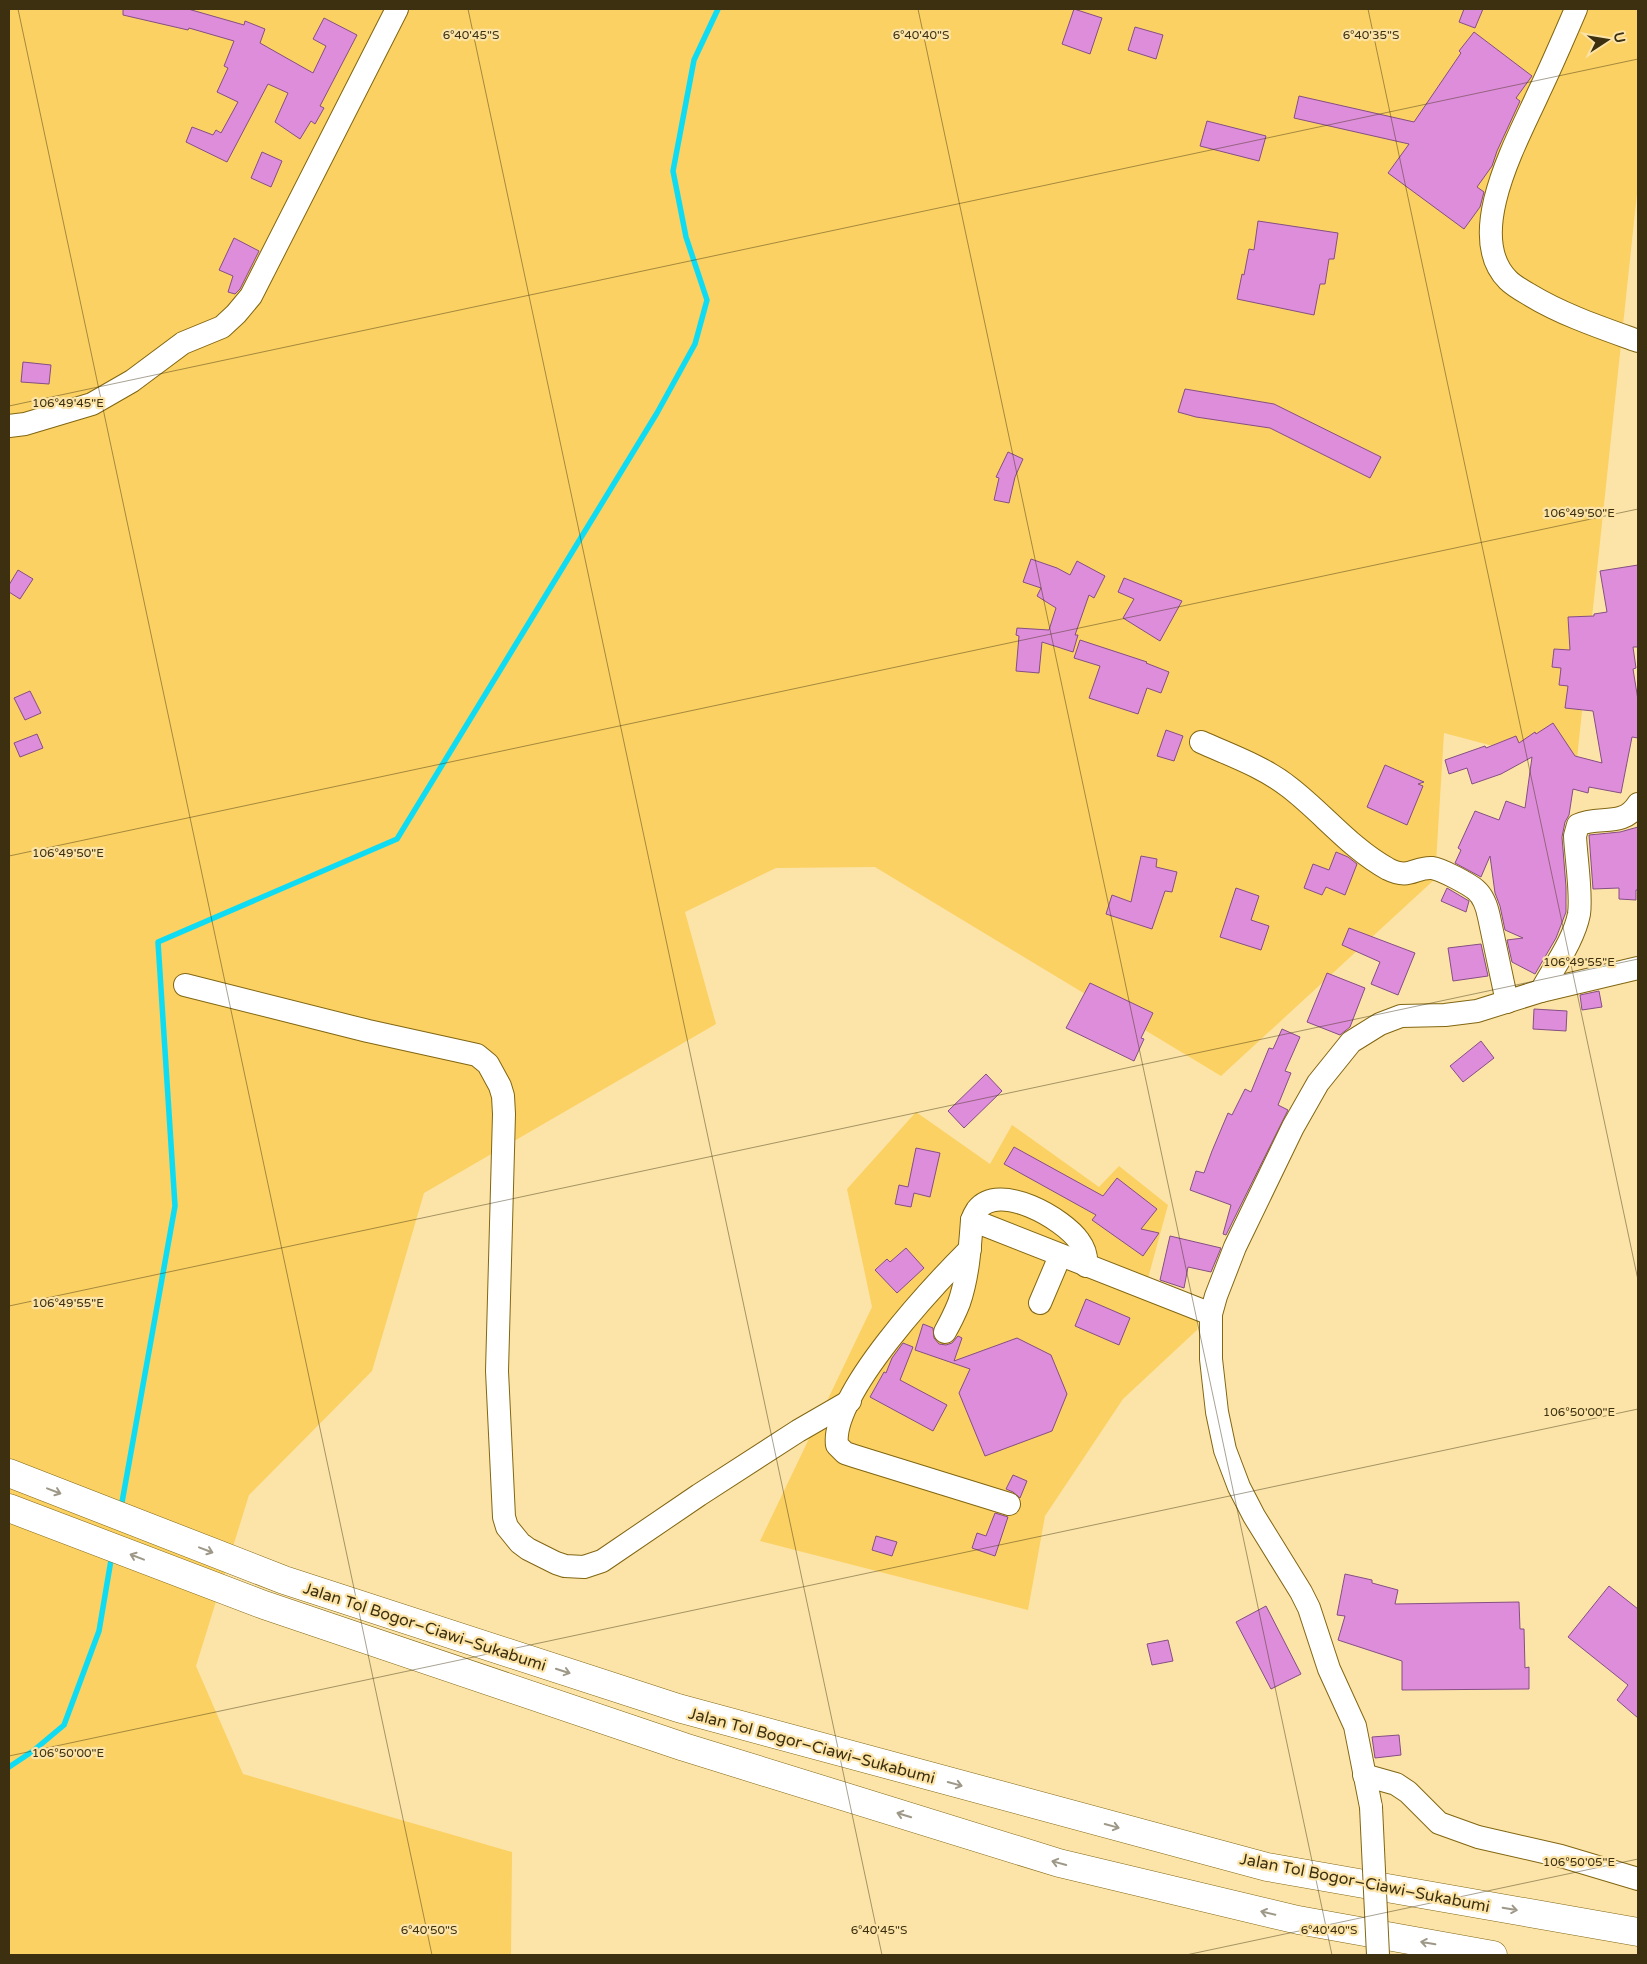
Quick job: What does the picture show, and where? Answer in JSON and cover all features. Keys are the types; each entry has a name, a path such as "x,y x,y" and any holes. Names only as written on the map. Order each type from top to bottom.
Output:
{"highway":[{"name":"Jalan Tol Bogor–Ciawi–Sukabumi","path":"9,1473 284,1580 678,1708 1258,1864 1638,1932"},
{"name":"Jalan Tol Bogor–Ciawi–Sukabumi","path":"9,1508 264,1605 684,1747 1059,1863 1298,1920 1493,1955"}],"street":[{"path":"9,426 24,424 92,404 132,381 183,343 222,327 236,314 250,296 397,9"},
{"path":"1576,9 1504,167 1494,202 1491,236 1493,254 1508,281 1543,303 1638,341"},
{"path":"1201,742 1259,768 1287,785 1347,840 1390,869 1406,874 1433,868 1475,889 1486,905 1507,1002"},
{"path":"1541,991 1573,934 1579,912 1575,836 1578,825 1625,817 1638,804"},
{"path":"1378,1955 1371,1807 1355,1726 1329,1669 1309,1608 1254,1516 1239,1487 1224,1450 1212,1378 1211,1314 1235,1247 1281,1151 1318,1083 1351,1042 1380,1024 1401,1016 1461,1014 1484,1010 1541,991 1638,968"},
{"path":"185,986 368,1031 465,1052 482,1059 493,1073 503,1096 504,1114 497,1361 502,1502 507,1527 512,1535 528,1549 565,1566 584,1567 602,1561 798,1431 850,1401"},
{"path":"945,1332 959,1304 970,1249 972,1220 977,1209 988,1203 1003,1199 1019,1201 1050,1216 1072,1233 1082,1246 1086,1258 1086,1266"},
{"path":"972,1220 1211,1314"},
{"path":"970,1249 900,1326 870,1365 850,1401 837,1433 837,1445 845,1453 1009,1504"},
{"path":"1040,1303 1060,1256"},
{"path":"1364,1775 1396,1784 1408,1792 1439,1823 1478,1837 1561,1856 1638,1879"}],"shaded area":[{"path":"9,9 1638,9 1638,184 1576,768 1444,733 1435,879 1221,1076 875,867 776,868 685,912 716,1024 424,1193 372,1371 249,1495 196,1666 243,1774 512,1852 511,1955 9,1955"},
{"path":"916,1112 990,1164 1012,1125 1099,1187 1119,1166 1168,1205 1147,1282 1198,1305 1197,1330 1123,1399 1045,1516 1028,1610 760,1541 872,1307 847,1189"}],"building":[{"path":"123,9 188,9 244,25 245,21 265,29 260,43 313,73 326,46 313,39 324,18 357,35 320,106 324,108 315,124 311,121 300,139 275,122 288,93 268,84 227,162 186,142 192,127 213,135 216,130 221,133 238,102 217,92 228,68 224,66 234,41 189,28 188,30 123,15"},
{"path":"1074,9 1102,18 1090,54 1062,44"},
{"path":"1464,9 1483,9 1475,28 1459,22"},
{"path":"1135,27 1163,35 1156,59 1128,50"},
{"path":"1474,32 1532,76 1516,98 1520,101 1492,166 1477,187 1484,192 1480,207 1464,229 1388,173 1409,144 1294,118 1299,96 1414,122 1461,53 1459,51"},
{"path":"1207,121 1266,136 1259,161 1200,146"},
{"path":"262,152 282,161 271,187 251,178"},
{"path":"1258,221 1338,233 1334,259 1329,259 1325,284 1320,284 1314,315 1237,299 1249,249 1254,250"},
{"path":"234,238 259,251 240,289 235,294 228,292 233,276 219,270"},
{"path":"23,362 51,365 49,384 21,382"},
{"path":"1185,389 1274,404 1381,457 1370,478 1270,428 1196,417 1178,412"},
{"path":"1008,452 1023,459 1015,477 1009,503 994,500 999,478 996,477"},
{"path":"1031,559 1057,568 1070,575 1077,561 1105,576 1094,598 1089,595 1075,635 1078,635 1073,652 1042,642 1039,673 1016,671 1019,636 1016,635 1017,628 1049,630 1056,608 1037,596 1041,588 1023,582"},
{"path":"1638,565 1638,647 1633,647 1636,668 1633,669 1638,700 1638,738 1632,737 1621,793 1589,787 1588,793 1573,789 1569,815 1565,822 1562,837 1566,912 1556,938 1535,974 1512,962 1507,940 1523,938 1505,930 1495,893 1490,856 1481,877 1455,863 1461,850 1458,848 1475,811 1499,820 1506,801 1525,808 1532,757 1501,774 1472,784 1467,768 1449,774 1445,760 1485,746 1486,748 1516,736 1519,743 1553,723 1575,756 1602,763 1593,711 1565,708 1568,686 1559,685 1561,668 1552,667 1554,649 1570,650 1568,617 1594,616 1594,614 1607,612 1600,571"},
{"path":"18,570 33,579 20,599 9,592 9,585"},
{"path":"1124,578 1182,601 1160,641 1123,618 1134,599 1118,592"},
{"path":"1080,640 1147,662 1169,672 1161,693 1147,688 1138,714 1089,698 1100,666 1074,658"},
{"path":"30,691 41,713 25,720 14,698"},
{"path":"1166,730 1183,736 1174,761 1157,756"},
{"path":"37,734 43,748 20,757 14,743"},
{"path":"1385,765 1424,782 1418,784 1423,786 1407,825 1367,807"},
{"path":"1638,827 1638,890 1636,890 1636,900 1619,899 1619,888 1593,889 1589,835 1620,832"},
{"path":"1336,852 1348,857 1357,864 1345,895 1326,887 1322,895 1304,888 1313,864 1329,870"},
{"path":"1141,856 1157,859 1156,867 1177,872 1172,892 1165,891 1152,929 1106,914 1112,895 1131,902"},
{"path":"1236,888 1259,896 1251,920 1269,926 1261,950 1220,937"},
{"path":"1447,888 1469,901 1466,912 1441,901"},
{"path":"1349,928 1415,953 1398,995 1371,984 1380,962 1342,945"},
{"path":"1481,944 1488,976 1453,981 1448,948"},
{"path":"1327,973 1365,988 1350,1027 1340,1035 1307,1022"},
{"path":"1090,983 1153,1013 1141,1038 1144,1039 1134,1061 1066,1028"},
{"path":"1599,991 1602,1007 1582,1010 1580,995"},
{"path":"1534,1009 1567,1011 1566,1031 1533,1029"},
{"path":"1282,1029 1300,1037 1285,1071 1291,1073 1278,1105 1288,1110 1226,1235 1223,1234 1231,1205 1190,1190 1196,1171 1204,1173 1228,1113 1232,1115 1245,1089 1251,1092 1269,1048 1273,1049"},
{"path":"1481,1041 1494,1058 1463,1082 1450,1066"},
{"path":"986,1074 1002,1091 964,1128 948,1111"},
{"path":"1014,1147 1103,1196 1117,1178 1157,1209 1141,1229 1159,1233 1143,1256 1092,1220 1096,1215 1004,1164"},
{"path":"916,1148 940,1153 930,1197 914,1193 911,1207 895,1204 899,1185 908,1187"},
{"path":"1170,1236 1221,1248 1211,1272 1188,1267 1184,1288 1160,1280"},
{"path":"906,1248 924,1268 897,1293 875,1270 887,1259 890,1262"},
{"path":"1086,1299 1130,1318 1119,1345 1075,1326"},
{"path":"923,1324 933,1328 934,1338 939,1344 946,1345 952,1343 958,1336 962,1338 954,1361 1017,1338 1051,1355 1067,1394 1052,1431 985,1456 959,1393 970,1369 915,1350"},
{"path":"903,1343 913,1347 900,1380 947,1405 933,1431 870,1397 884,1372 886,1373 892,1358"},
{"path":"1013,1475 1027,1481 1020,1498 1006,1489"},
{"path":"995,1513 1008,1517 995,1556 972,1548 977,1533 986,1536"},
{"path":"876,1536 897,1542 892,1556 872,1550"},
{"path":"1345,1574 1372,1580 1372,1583 1398,1590 1395,1604 1519,1602 1520,1629 1524,1629 1525,1668 1529,1667 1529,1689 1402,1690 1402,1661 1338,1640 1345,1616 1337,1615"},
{"path":"1609,1586 1638,1609 1638,1718 1617,1700 1628,1685 1568,1637"},
{"path":"1266,1606 1301,1674 1271,1689 1236,1622"},
{"path":"1168,1640 1173,1661 1152,1665 1147,1644"},
{"path":"1399,1735 1401,1755 1375,1758 1372,1737"}],"waterway":[{"path":"121,1508 175,1206 158,942 397,839 657,413 695,344 707,300 686,237 673,171 694,60 718,9"},
{"path":"9,1767 33,1751 64,1725 99,1631 112,1554"}]}
